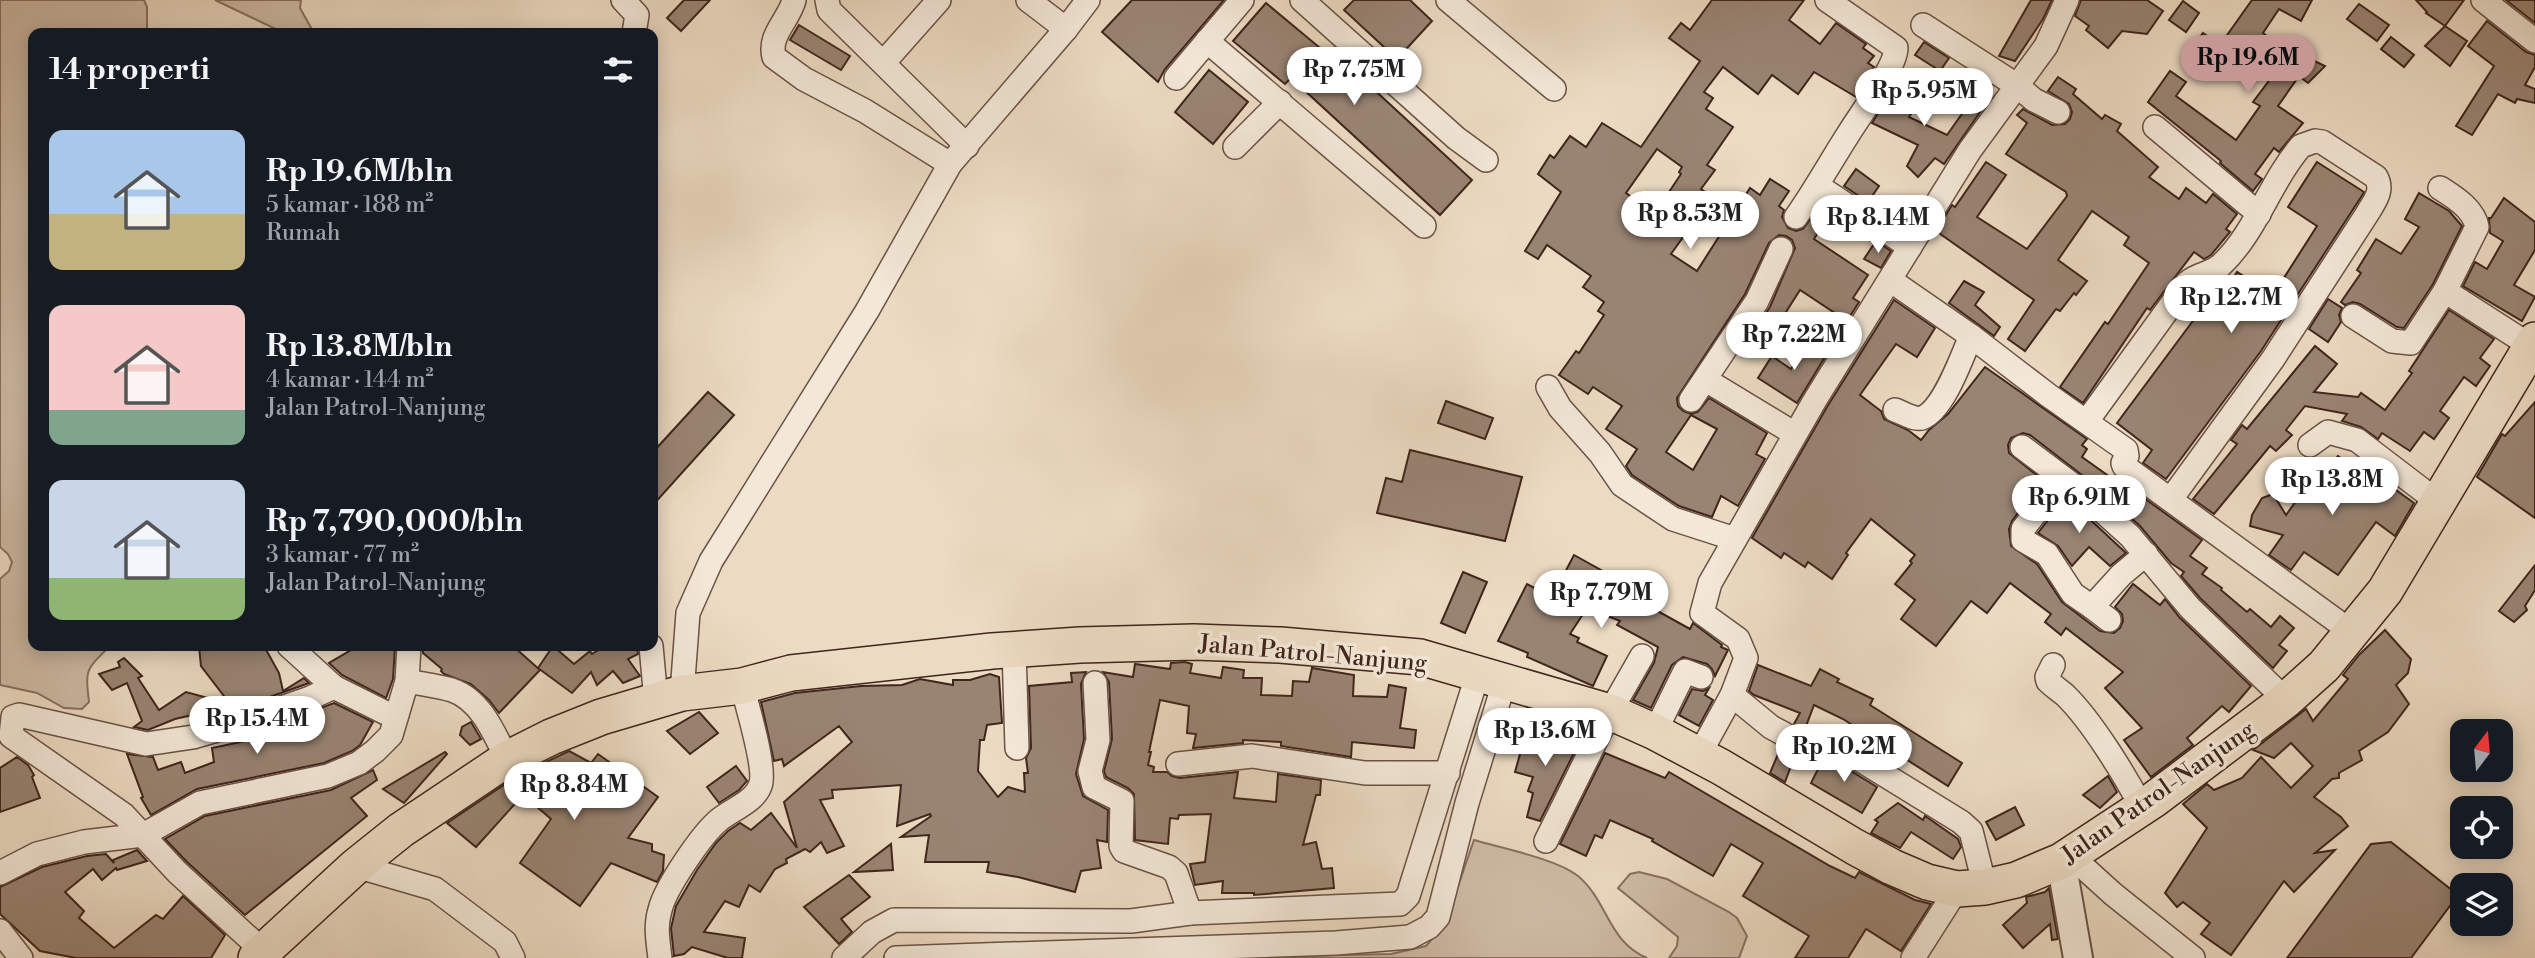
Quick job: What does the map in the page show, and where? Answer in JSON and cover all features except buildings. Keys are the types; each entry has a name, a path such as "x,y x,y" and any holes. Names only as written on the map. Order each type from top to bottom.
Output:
{"main road":[{"name":"Jalan Patrol-Nanjung","path":"260,954 356,866 401,830 507,759 601,717 669,697 742,686 792,673 1014,649 1080,645 1194,642 1280,645 1419,657 1610,712 1699,755 1892,867 1927,881 1971,888 2016,880 2066,858 2142,808 2286,700 2324,666 2385,591 2438,502 2530,361"}],"street":[{"path":"623,0 637,15 635,28"},
{"path":"794,0 772,42 774,57 804,79 865,111 950,164"},
{"path":"827,0 829,10 967,146"},
{"path":"884,62 939,0"},
{"path":"1028,0 1066,29"},
{"path":"669,697 688,613 711,561 867,311 950,164 1088,0"},
{"path":"1176,78 1242,0"},
{"path":"1303,0 1456,138 1486,160"},
{"path":"1448,0 1554,89"},
{"path":"1796,217 1818,186 1893,61 1896,51 1896,48 1827,0"},
{"path":"2483,0 2535,41"},
{"path":"1699,755 1732,695 1746,659 1745,650 1738,639 1702,613 1710,583 1795,434 1970,150 2046,46 2064,1"},
{"path":"1923,25 2016,85 2034,100 2058,112"},
{"path":"1207,41 1424,226"},
{"path":"1235,147 1280,102"},
{"path":"2155,127 2259,214"},
{"path":"2087,421 2188,283 2195,276 2220,266 2236,247 2297,151 2308,142 2322,142 2372,174 2380,184 2380,192 2367,214 2273,359 2171,499"},
{"path":"1818,186 1910,247"},
{"path":"2353,316 2392,341 2411,343 2445,291 2477,227 2474,216 2458,200 2440,188"},
{"path":"1691,400 1703,372 1757,300 1781,249"},
{"path":"1890,280 1972,336 2048,396 2126,450 2124,466 2353,633"},
{"path":"2445,291 2530,361"},
{"path":"1895,411 1922,418 1936,407 1972,336"},
{"path":"1703,372 1795,434"},
{"path":"1548,387 1560,408 1600,453 1622,485 1673,519 1735,539"},
{"path":"2310,445 2328,432 2357,440 2438,502"},
{"path":"2022,447 2105,513 2146,554 2190,608 2286,700"},
{"path":"2062,479 2023,529 2022,537 2025,542 2047,554 2073,594 2100,613 2121,575 2146,554"},
{"path":"1014,649 1017,748"},
{"path":"294,651 334,687 386,713 397,713"},
{"path":"0,873 37,854 84,842 143,835 200,803 328,776 359,763 391,735 407,681 409,651"},
{"path":"653,651 669,697"},
{"path":"1546,841 1610,712 1642,656"},
{"path":"2053,665 2048,681 2066,696 2084,719 2125,778 2142,808"},
{"path":"1655,732 1685,671 1701,677"},
{"path":"844,958 872,932 894,920 1131,921 1190,913 1400,904 1408,897 1448,773 1492,677"},
{"path":"895,958 1336,943 1410,937 1429,927 1438,917 1467,803 1492,677"},
{"path":"407,681 452,690 474,704 483,714 507,759"},
{"path":"1095,683 1098,740 1090,771 1094,787 1122,802 1121,846 1124,851 1169,867 1176,873 1190,913"},
{"path":"660,958 657,928 660,908 669,889 708,829 752,797 761,785 762,769 742,686"},
{"path":"260,954 124,815 11,736 13,717 19,715 146,744 193,737 227,727 334,687"},
{"path":"1732,695 1771,727 1784,734"},
{"path":"1178,764 1252,756 1365,773 1448,773"},
{"path":"1854,756 1961,822 1971,831 1971,888 1913,958"},
{"path":"2066,858 2078,958"},
{"path":"2066,858 2193,958"},
{"path":"356,866 435,889 505,942 513,958"},
{"path":"0,931 21,958"}],"shaded area":[{"path":"0,0 144,0 147,7 147,28 28,28 28,651 105,651 89,670 89,702 82,709 64,708 37,693 0,685 0,579 9,571 12,562 0,547"},
{"path":"215,0 301,0 300,8 311,28 274,28"},
{"path":"1474,840 1543,859 1578,876 1596,897 1624,942 1647,958 1194,958 1391,954 1426,946 1445,924"},
{"path":"1639,872 1667,879 1737,918 1747,936 1739,958 1669,958 1677,946 1678,937 1618,888 1630,874"}]}
